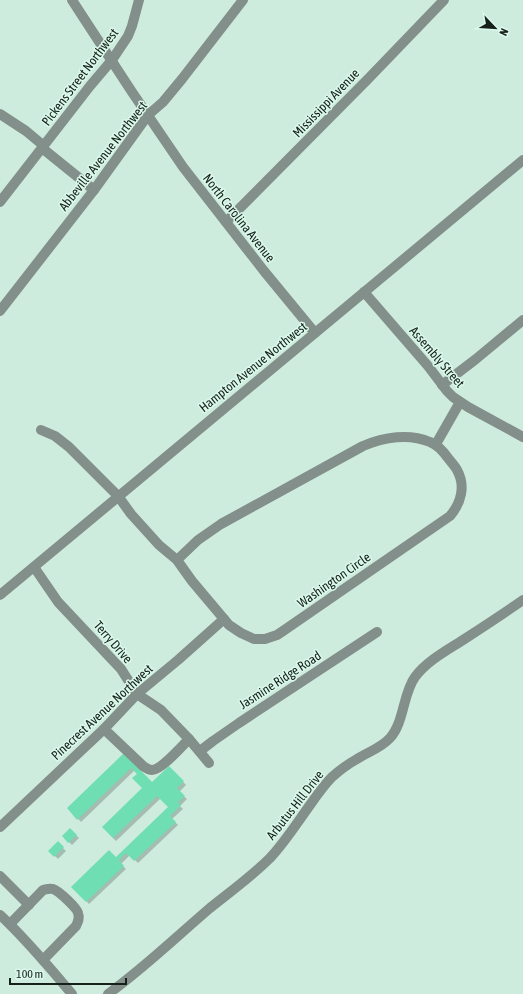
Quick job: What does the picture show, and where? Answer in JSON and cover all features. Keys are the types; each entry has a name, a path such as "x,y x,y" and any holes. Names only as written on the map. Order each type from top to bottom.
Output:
{"street":[{"name":"North Carolina Avenue","path":"72,0 183,167 264,271 315,333"},
{"name":"Pickens Street Northwest","path":"0,202 112,60 123,44 132,26 139,0"},
{"name":"Abbeville Avenue Northwest","path":"0,311 94,190 148,116 163,102 182,79 243,0"},
{"name":"Mississippi Avenue","path":"226,222 444,0"},
{"path":"0,114 26,131 94,190"},
{"name":"Hampton Avenue Northwest","path":"0,595 523,160"},
{"name":"Assembly Street","path":"364,292 450,394 460,402 523,437"},
{"path":"442,385 523,320"},
{"path":"177,560 198,540 221,524 363,446 380,440 404,437 420,439 436,444 460,402"},
{"name":"Washington Circle","path":"41,430 55,436 69,447 118,496 159,545 177,560 192,581 224,619 234,629 254,639 265,639 277,635 450,516 460,500 462,488 461,482 457,469 436,444"},
{"name":"Terry Drive","path":"34,567 58,602 121,669 137,694 161,710 200,751 209,763"},
{"name":"Arbutus Hill Drive","path":"108,994 135,974 269,859 279,848 325,784 333,776 341,769 380,746 390,737 396,728 414,678 424,667 439,655 523,600"},
{"name":"Pinecrest Avenue Northwest","path":"0,827 104,728 137,694 224,619"},
{"name":"Jasmine Ridge Road","path":"200,751 238,723 377,632"},
{"path":"104,728 143,766 151,770 156,769 163,764 189,739"},
{"path":"0,876 29,905"},
{"path":"10,924 44,890 49,888 54,889 77,910 79,915 76,926 43,960"},
{"path":"0,915 43,960 72,994"}],"building":[{"path":"124,753 152,782 169,766 184,781 177,788 185,796 178,802 181,805 170,816 176,822 134,861 126,853 119,860 124,866 86,902 71,887 109,850 116,857 168,807 157,796 113,838 102,827 142,788 132,778 137,774 131,768 77,820 67,808"},
{"path":"70,828 77,835 68,843 62,836"},
{"path":"58,841 64,847 54,857 48,851"}]}
